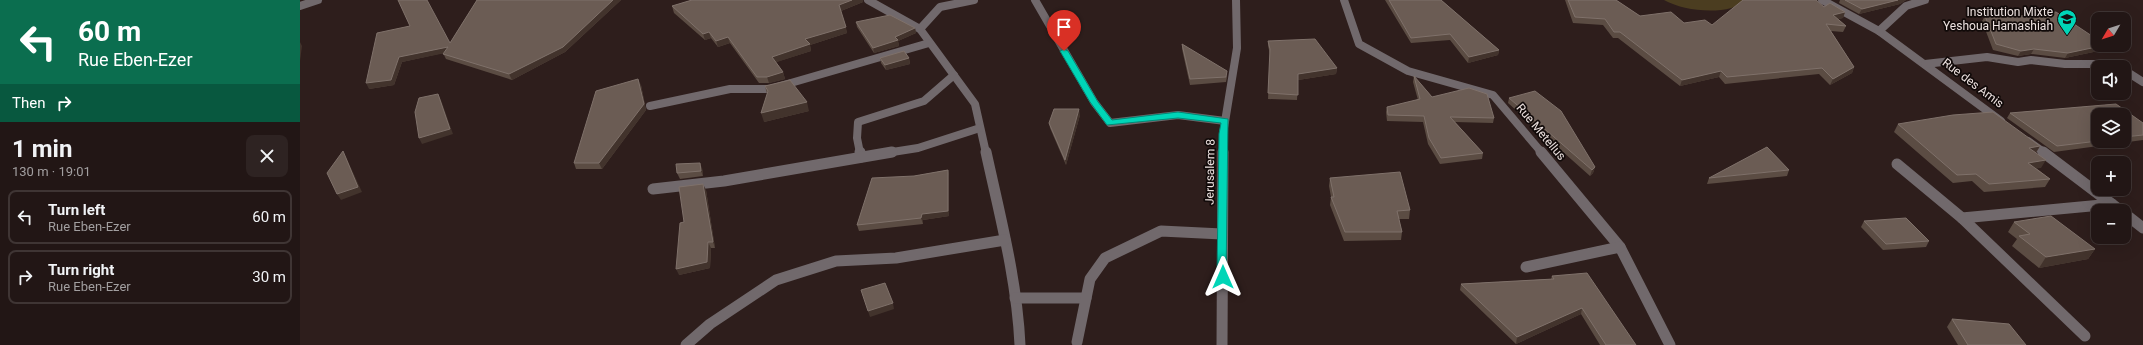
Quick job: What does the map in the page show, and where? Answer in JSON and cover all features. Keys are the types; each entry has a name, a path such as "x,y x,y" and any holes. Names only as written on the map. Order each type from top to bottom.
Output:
{"street":[{"path":"868,0 920,29 975,104 1005,240 1015,298 1020,345"},
{"path":"920,29 940,4 974,0"},
{"path":"1035,0 1094,102 1110,123 1178,115 1225,121"},
{"name":"Jerusalem 8","path":"1222,345 1223,134 1237,48 1236,0"},
{"name":"Rue Metellus","path":"1344,0 1359,44 1408,71 1493,95 1620,247 1670,345"},
{"name":"Rue des Amis","path":"1822,0 1879,30 2007,125"},
{"path":"1879,30 1906,6 1925,0"},
{"path":"300,8 315,1"},
{"path":"650,106 730,89 770,89 929,43"},
{"path":"1925,64 1987,57 2018,62 2032,60 2065,64 2091,64"},
{"path":"2131,74 2143,82"},
{"path":"861,157 857,138 858,122 924,101 954,75"},
{"path":"653,189 724,181 918,148 980,128"},
{"path":"2020,135 2112,204"},
{"path":"1897,164 1962,218 2003,260 2063,313 2085,336"},
{"path":"1962,218 2091,210"},
{"path":"2131,219 2143,228"},
{"path":"1078,342 1090,279 1105,258 1161,231 1222,234"},
{"path":"686,345 710,324 776,280 836,261 896,258 1005,240"},
{"path":"1526,267 1620,247"},
{"path":"1015,298 1086,298"}],"shaded area":[{"path":"1664,0 1748,0 1740,5 1730,8 1707,10 1683,7"}],"building":[{"path":"398,0 427,0 450,43 477,0 613,0 563,47 509,74 443,54 448,47 399,57 391,80 366,83 377,33 410,26"},
{"path":"692,0 852,0 839,5 846,27 805,39 810,44 772,57 783,72 767,77 757,77 728,37 716,41 709,32 703,34 672,6"},
{"path":"1389,0 1441,0 1499,50 1469,57 1450,34 1411,38"},
{"path":"1568,0 1616,0 1640,16 1671,12 1684,23 1705,20 1712,25 1743,0 1816,0 1824,7 1830,3 1845,12 1833,15 1846,26 1826,24 1854,67 1833,79 1822,68 1727,77 1721,71 1682,80 1620,32 1614,32 1605,19 1575,17"},
{"path":"1845,0 1898,0 1862,9"},
{"path":"2056,12 2091,35 2091,48 2068,53 2034,49 2021,51 1996,44 1985,16 2014,13 2020,16"},
{"path":"890,15 915,28 895,37 898,40 873,48 856,22"},
{"path":"1315,39 1337,68 1298,74 1298,95 1268,93 1270,49 1268,41"},
{"path":"1182,44 1227,71 1226,77 1190,79"},
{"path":"904,51 909,58 885,65 880,58"},
{"path":"1414,76 1432,97 1469,88 1487,94 1494,118 1450,117 1483,153 1441,158 1429,138 1424,116 1388,115 1387,107 1420,99"},
{"path":"638,79 644,104 599,163 574,163 596,91"},
{"path":"790,80 807,102 761,113 768,91 765,86"},
{"path":"1535,91 1561,111 1595,167 1592,170 1509,98"},
{"path":"438,94 450,129 419,138 415,112 419,98"},
{"path":"2116,104 2122,108 2091,108 2091,142 2057,146 2010,113"},
{"path":"1054,109 1079,109 1065,160 1049,123"},
{"path":"1993,112 2040,146 2029,148 2046,160 2028,163 2050,179 1989,184 1976,174 1957,175 1898,124 1953,115"},
{"path":"2131,115 2143,123 2143,135 2131,136"},
{"path":"1767,147 1789,170 1709,178"},
{"path":"343,151 358,187 337,194 327,173"},
{"path":"700,163 701,171 677,173 676,164"},
{"path":"948,170 948,211 922,214 921,218 857,225 872,178 914,176"},
{"path":"1400,172 1410,210 1397,211 1402,232 1345,232 1331,197 1334,197 1330,178"},
{"path":"703,184 713,242 708,242 707,262 676,269 680,223 684,222 679,187"},
{"path":"2051,216 2095,249 2046,257 2019,236 2030,234 2014,222"},
{"path":"1906,218 1929,241 1886,244 1864,221"},
{"path":"1587,273 1636,345 1606,345 1582,308 1517,337 1461,284 1554,279 1552,276"},
{"path":"885,283 893,303 868,311 861,290"},
{"path":"1952,319 2009,324 2026,345 1968,345"}],"place":[{"name":"Institution Mixte Yeshoua Hamashiah","path":"2067,36"}],"route":[{"path":"1064,51 1094,102 1110,123 1178,115 1225,121 1223,134 1223,277"}]}
